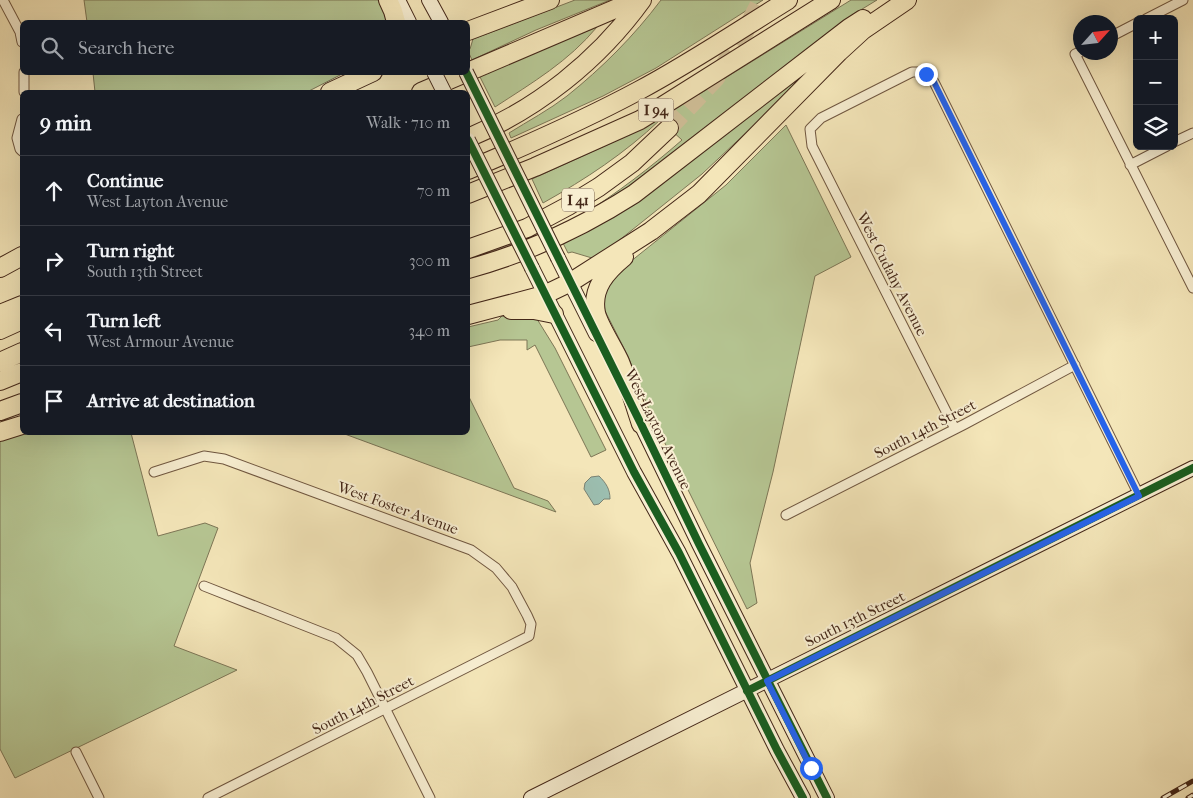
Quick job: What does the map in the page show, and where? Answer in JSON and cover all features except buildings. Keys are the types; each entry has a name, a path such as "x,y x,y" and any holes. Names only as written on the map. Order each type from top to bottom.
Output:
{"highway":[{"path":"388,0 395,20"},
{"path":"470,30 550,0"},
{"path":"470,71 636,0"},
{"path":"470,138 525,110 582,67 607,42 642,0"},
{"name":"I 94","path":"470,169 528,144 638,91 719,44 788,0"},
{"name":"I 94","path":"470,193 535,167 640,120 831,0"},
{"path":"470,268 540,245 600,216 656,178 849,28 893,0"},
{"path":"470,315 544,295 571,282 651,231 699,194 863,30 907,0"},
{"path":"346,84 359,75"},
{"path":"334,90 366,75"},
{"path":"426,90 461,75"},
{"name":"I 41","path":"470,248 527,228 568,206 599,187 632,163 669,128"},
{"path":"641,424 619,360 596,313 596,299 602,278 651,231"},
{"path":"0,268 20,257"},
{"path":"0,280 20,270"},
{"path":"0,314 20,306"},
{"path":"491,310 534,310 554,314"},
{"path":"0,330 20,321"},
{"path":"0,362 20,353"},
{"path":"0,381 20,373"},
{"path":"0,411 20,404"},
{"path":"0,432 20,426"}],"main road":[{"path":"398,0 408,20"},
{"path":"430,0 440,20"},
{"path":"436,75 443,90"},
{"name":"West Layton Avenue","path":"467,75 767,681 827,798"},
{"path":"470,143 544,295 634,472 679,553 803,798"},
{"name":"South 13th Street","path":"531,798 1193,468"}],"street":[{"path":"3,0 20,32"},
{"path":"1154,15 1183,0"},
{"path":"1118,32 1133,25"},
{"path":"1081,60 1130,165 1193,288"},
{"name":"West Cudahy Avenue","path":"955,429 812,146 810,129 821,118 912,72 924,72 934,82 1076,365"},
{"path":"24,75 24,90"},
{"path":"20,128 18,138 20,149"},
{"path":"1178,140 1193,133"},
{"path":"1130,165 1159,150"},
{"path":"1076,365 1139,496"},
{"name":"South 14th Street","path":"786,515 1076,365"},
{"name":"West Foster Avenue","path":"154,472 197,458 211,456 224,459 471,550 496,568 512,587 531,624 529,636"},
{"path":"204,586 336,638 357,656 367,672 430,798"},
{"name":"South 14th Street","path":"208,798 529,636"},
{"path":"76,752 99,798"}],"green space":[{"path":"84,0 378,0 388,20 87,20"},
{"path":"575,0 610,0 536,30 472,60 470,49 473,39"},
{"path":"661,0 763,0 656,68 603,96 511,138 509,133 546,111 593,74 629,39"},
{"path":"851,0 877,0 854,14 807,49 641,181 581,216 633,180 682,140 660,120 633,144 604,165 543,203 532,179 631,134 672,111"},
{"path":"597,27 562,61 495,107 479,75"},
{"path":"835,49 702,174 607,250 592,258 572,252 568,253 563,243 634,203"},
{"path":"93,75 340,75 311,90 95,90"},
{"path":"786,125 851,257 815,276 773,472 750,563 757,603 747,609 651,415 628,356 600,302 615,274 726,185"},
{"path":"502,316 532,316 537,319 555,348 606,450 591,457 535,345 527,350 527,340 500,340 470,347 470,327 498,320"},
{"path":"470,399 514,488 548,501 556,512 347,435 470,435"},
{"path":"20,434 132,435 158,536 205,523 218,528 174,646 237,670 15,778 0,749 0,440"}],"shaded area":[{"path":"599,476 607,486 610,499 604,499 599,504 594,505 584,489 585,483 591,477"}],"tunnel":[{"path":"669,128 716,78 746,30 761,0"}],"railway":[{"path":"1163,798 1193,781"},
{"path":"1188,798 1193,795"}],"cycle path":[{"path":"467,75 699,544 827,798"},
{"path":"470,144 634,472 679,553 777,750 803,798"},
{"path":"747,691 1193,468"}],"route":[{"path":"811,768 767,681 1139,496 934,82 926,74"}]}
